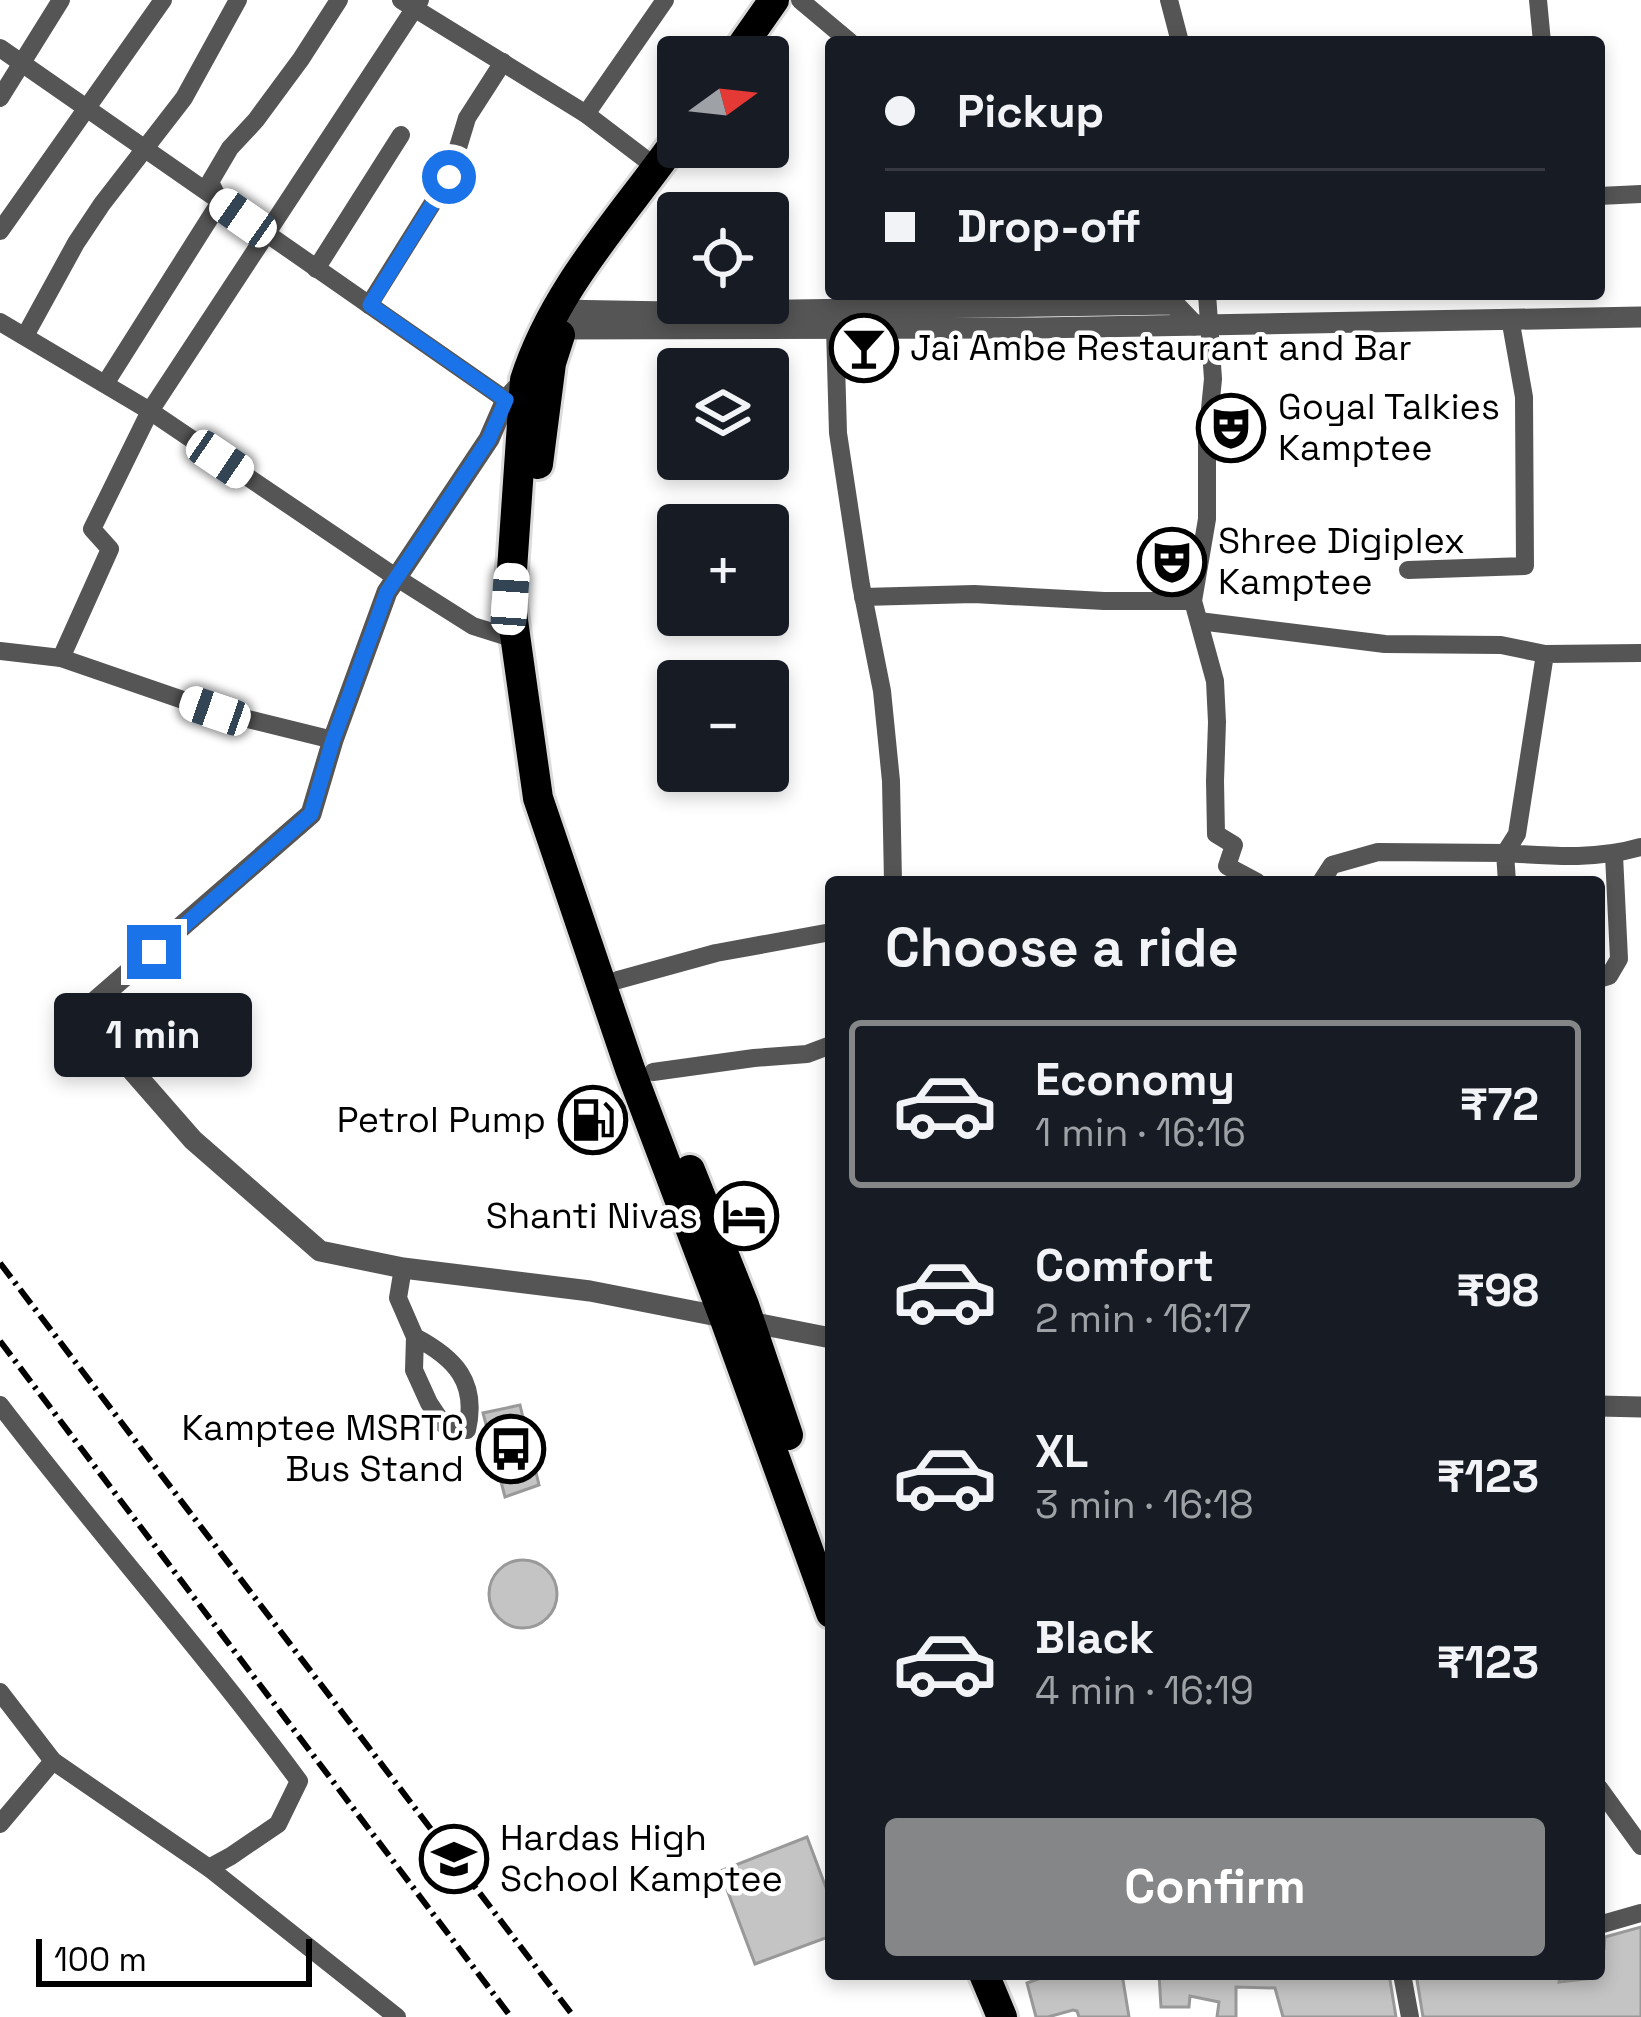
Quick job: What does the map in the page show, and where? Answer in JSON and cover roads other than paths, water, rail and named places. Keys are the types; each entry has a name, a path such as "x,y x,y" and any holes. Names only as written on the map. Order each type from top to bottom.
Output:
{"highway":[{"path":"749,36 774,0"},
{"path":"769,36 796,0"},
{"path":"560,320 563,296 657,168"},
{"path":"673,168 534,352 527,381 510,599 555,788 661,1123 825,1547"},
{"path":"522,640 538,798 640,1057"},
{"path":"737,1320 825,1594"},
{"path":"968,1980 982,2017"},
{"path":"987,1980 1002,2017"}],"street":[{"path":"0,98 61,0"},
{"path":"0,231 163,0"},
{"path":"25,336 102,204 184,98 238,0"},
{"path":"220,202 210,182 230,148 290,74 339,0"},
{"path":"586,115 665,0"},
{"path":"796,0 842,36"},
{"path":"1538,0 1541,36"},
{"path":"1172,1 1179,36"},
{"path":"61,658 110,549 92,529 149,411 412,3 586,115 657,168"},
{"path":"0,48 370,305 527,381 387,592 311,814 82,1012 193,1140 320,1251 403,1268 590,1292 825,1337"},
{"path":"370,305 449,177 467,118 503,62"},
{"path":"316,268 401,135"},
{"path":"1605,196 1641,194"},
{"path":"105,384 220,202"},
{"path":"1206,300 1201,325 1213,379 1207,519 1196,611 1215,681 1216,834 1234,845 1226,874"},
{"path":"560,320 1174,304 1201,325"},
{"path":"560,320 836,328 1641,317"},
{"path":"1408,570 1526,566 1523,397 1510,319"},
{"path":"0,322 149,411 473,626 522,640"},
{"path":"836,328 838,434 882,691 893,876"},
{"path":"863,597 974,594 1104,602 1196,611 1385,644 1501,645 1545,654 1641,652"},
{"path":"0,651 61,658 215,711 333,740"},
{"path":"1507,876 1505,854 1517,834 1545,654"},
{"path":"1325,876 1332,865 1378,852 1558,857 1614,855 1641,847"},
{"path":"1605,977 1618,959 1614,855"},
{"path":"618,980 716,953 825,933"},
{"path":"640,1057 754,1058 807,1054 825,1047"},
{"path":"403,1268 398,1298 415,1336 414,1370 443,1424 467,1430 472,1407 459,1371 441,1351 415,1336"},
{"path":"0,1405 299,1781 278,1824 209,1868"},
{"path":"1605,1406 1641,1407"},
{"path":"0,1692 53,1761 209,1868 397,2017"},
{"path":"0,1824 53,1761"},
{"path":"1605,1796 1641,1846"},
{"path":"1605,1923 1641,1912"},
{"path":"1403,1980 1410,2017"}],"railway":[{"path":"0,1263 574,2017"},
{"path":"0,1341 511,2017"}],"place":[{"name":"Jai Ambe Restaurant and Bar","path":"864,348"},
{"name":"Goyal Talkies Kamptee","path":"1231,428"},
{"name":"Shree Digiplex Kamptee","path":"1172,562"},
{"name":"Petrol Pump","path":"593,1120"},
{"name":"Shanti Nivas","path":"744,1216"},
{"name":"Kamptee MSRTC Bus Stand","path":"511,1449"},
{"name":"Hardas High School Kamptee","path":"454,1859"}]}
